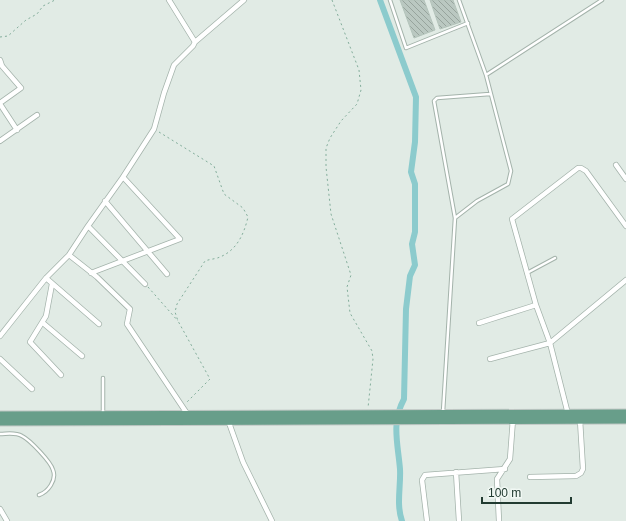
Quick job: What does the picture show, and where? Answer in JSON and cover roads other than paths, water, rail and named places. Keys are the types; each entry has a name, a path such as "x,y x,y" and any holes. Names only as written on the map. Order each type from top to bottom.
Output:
{"main road":[{"path":"411,418 443,413 513,418"},
{"path":"227,417 411,418 443,422 626,413"},
{"path":"0,422 368,414 378,418"},
{"path":"0,415 102,415 188,418"},
{"path":"569,417 580,420 626,420"}],"street":[{"path":"169,0 195,42"},
{"path":"0,336 46,278 69,255 154,129 164,92 174,65 193,46 195,42 244,0"},
{"path":"0,60 11,78 21,88 0,104 17,130"},
{"path":"0,141 37,115"},
{"path":"616,165 626,179"},
{"path":"569,417 550,343 536,305 512,219 578,168 581,168 586,171 626,226"},
{"path":"91,273 180,239 123,177"},
{"path":"105,201 167,274"},
{"path":"88,226 145,284"},
{"path":"69,255 130,309 127,324 182,406 188,418"},
{"path":"46,278 99,324"},
{"path":"490,359 550,343 626,280"},
{"path":"52,284 46,316 30,342 61,375"},
{"path":"479,323 536,305"},
{"path":"43,323 82,356"},
{"path":"0,359 32,389"},
{"path":"227,417 243,462 272,521"},
{"path":"500,521 497,479 510,460 513,418"},
{"path":"530,477 576,476 582,473 580,420"},
{"path":"426,521 423,477 428,474 505,469"},
{"path":"456,472 459,521"},
{"path":"0,509 7,521"}],"lane":[{"path":"390,0 406,48 468,23"},
{"path":"455,218 478,201 508,184 511,171 486,75 459,0"},
{"path":"486,75 602,0"},
{"path":"443,422 455,218 434,101 437,98 490,94"},
{"path":"527,273 555,258"},
{"path":"102,415 103,378"},
{"path":"0,434 16,433 22,436 30,442 53,468 54,477 48,490 39,494"}],"waterway":[{"path":"380,0 416,97 415,142 411,172 415,184 415,232 412,244 415,265 410,276 406,309 404,399 396,425 400,469 399,508 402,521"}]}
